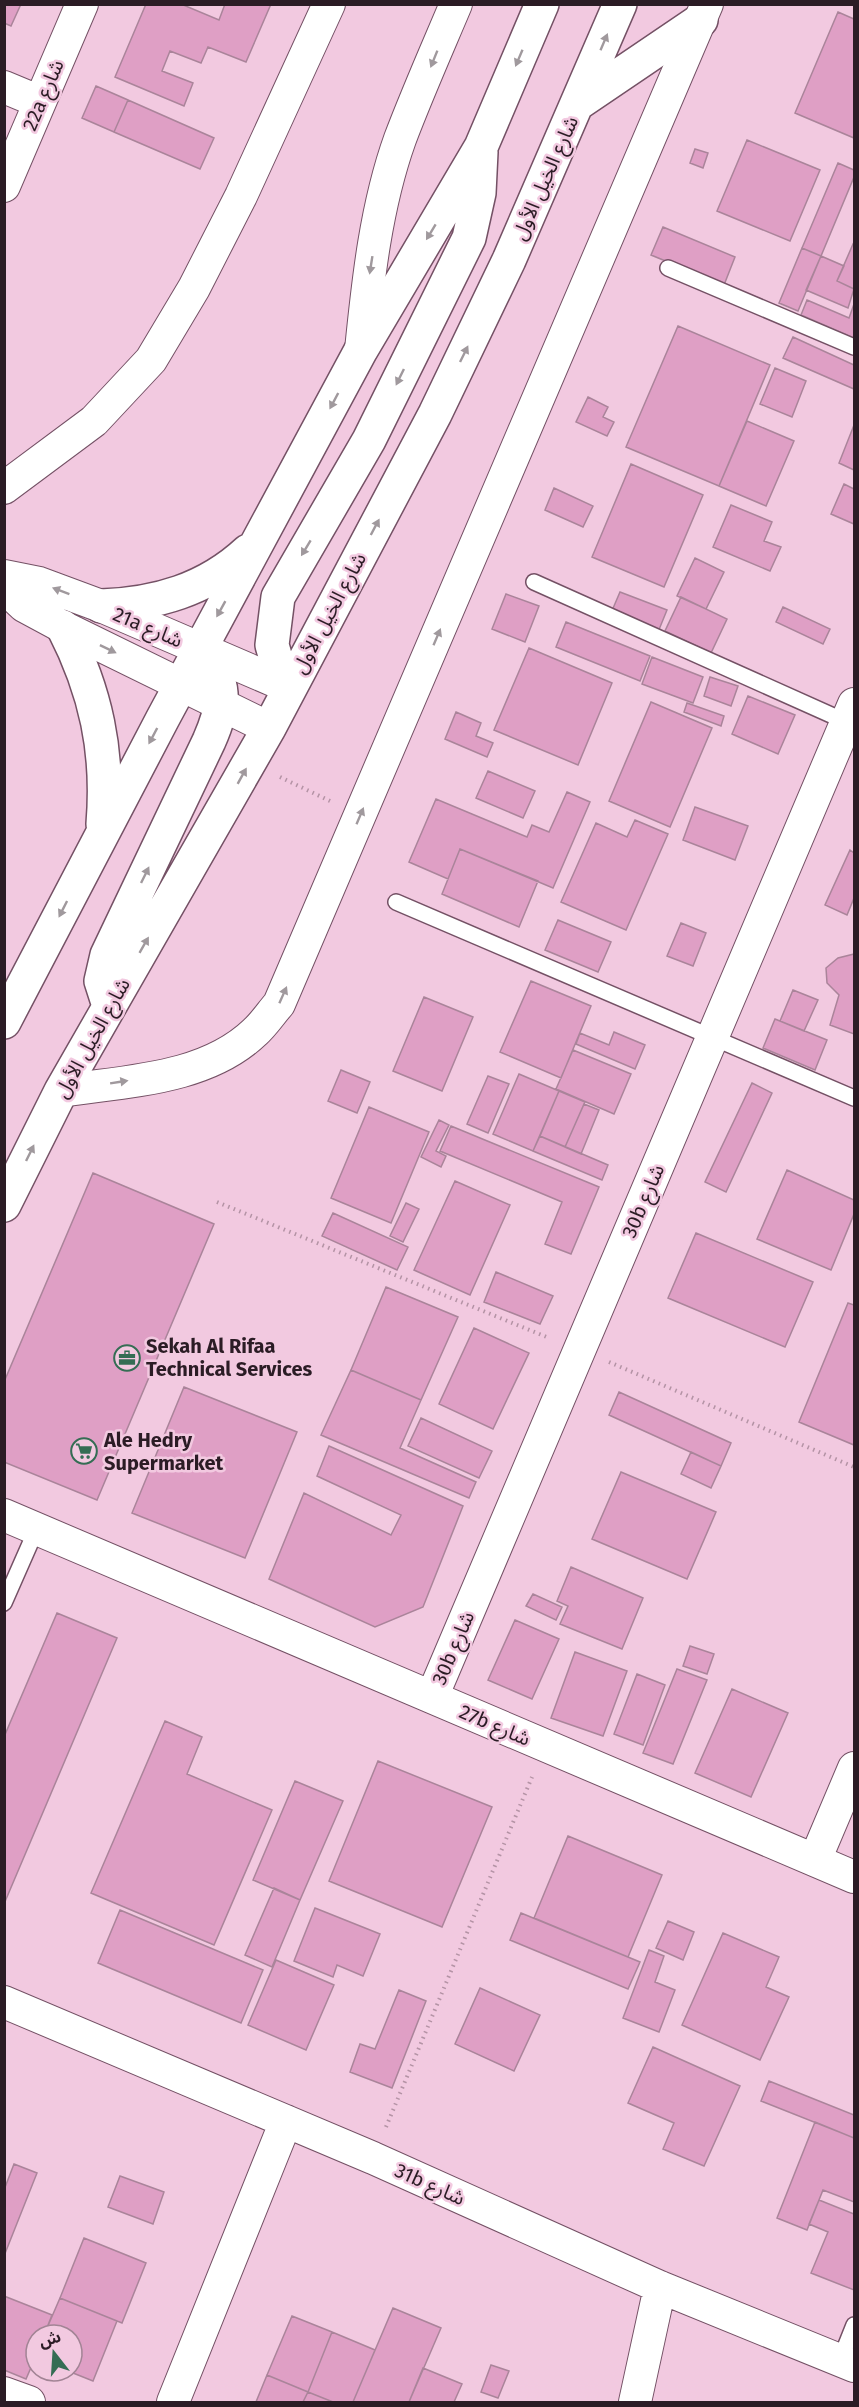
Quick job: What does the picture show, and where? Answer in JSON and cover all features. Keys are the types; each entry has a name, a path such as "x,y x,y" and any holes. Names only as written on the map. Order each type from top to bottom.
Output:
{"main road":[{"path":"4,1022 181,684 362,350 481,147 542,4"},
{"name":"شارع الخيل الأول","path":"4,1205 61,1091 269,728 435,414 509,260 620,4"},
{"path":"578,104 704,12"},
{"path":"289,687 278,666 272,645 278,597 369,440 470,238 479,193 481,147"},
{"path":"101,606 136,605 170,597 202,584 232,566 258,542"},
{"path":"63,627 79,659 95,709 104,762 102,833"},
{"path":"109,1006 102,988 102,968 209,741 222,704 221,684 213,665 200,649"}],"street":[{"name":"22a شارع","path":"4,186 82,4"},
{"path":"4,488 94,421 151,360 189,297 242,196 329,4"},
{"path":"362,350 369,276 386,192 400,141 456,4"},
{"path":"61,1091 194,1068 227,1054 256,1032 279,1004 704,12"},
{"path":"4,87 40,102"},
{"name":"21a شارع","path":"4,576 39,583 101,606 289,687"},
{"name":"21a شارع","path":"4,587 24,606 63,627 269,728"},
{"name":"30b شارع","path":"432,1698 713,1037 852,717"},
{"name":"27b شارع","path":"4,1515 855,1877"},
{"path":"815,1860 855,1768"},
{"name":"31b شارع","path":"4,2002 373,2158 660,2287 848,2363"},
{"path":"173,2403 286,2121"},
{"path":"635,2403 660,2287"},
{"path":"4,2393 29,2403"}],"lane":[{"path":"668,268 855,347"},
{"path":"534,582 852,717"},
{"path":"396,902 855,1098"},
{"path":"4,1603 37,1528"},
{"path":"848,2363 855,2325"}],"path":[{"path":"217,1202 580,1350 855,1467"},
{"path":"373,2158 545,1746"}],"building":[{"path":"4,4 21,4 11,26 4,23"},
{"path":"146,4 181,4 219,20 225,4 271,4 246,62 208,47 201,63 170,51 162,71 193,83 184,106 115,77"},
{"path":"838,12 854,19 854,138 795,113"},
{"path":"96,86 128,100 114,132 82,118"},
{"path":"128,100 214,138 200,169 114,132"},
{"path":"747,140 820,170 790,241 717,211"},
{"path":"695,149 708,153 703,168 690,163"},
{"path":"838,163 854,170 854,177 821,256 802,248"},
{"path":"663,227 735,257 724,285 651,255"},
{"path":"854,245 854,289 837,281"},
{"path":"802,248 821,256 798,311 779,303"},
{"path":"821,256 844,266 837,281 854,289 848,308 806,290"},
{"path":"807,300 849,318 854,304 854,338 801,315"},
{"path":"678,326 770,365 719,486 626,447"},
{"path":"793,337 854,365 854,389 783,358"},
{"path":"775,368 806,381 792,417 760,404"},
{"path":"588,397 608,407 603,417 614,422 607,436 576,422"},
{"path":"747,421 794,441 766,506 719,486"},
{"path":"854,425 854,470 839,463"},
{"path":"631,464 703,495 664,587 592,557"},
{"path":"844,484 854,489 854,524 831,514"},
{"path":"554,488 593,506 583,527 545,510"},
{"path":"731,505 772,522 764,541 781,547 770,571 713,547"},
{"path":"695,558 724,572 706,609 677,596"},
{"path":"620,592 667,610 658,632 611,613"},
{"path":"506,594 539,606 525,642 492,629"},
{"path":"681,597 727,619 711,653 665,631"},
{"path":"783,607 830,629 823,644 776,622"},
{"path":"566,622 650,656 640,681 556,647"},
{"path":"529,648 612,683 578,765 494,730"},
{"path":"652,657 703,677 693,703 642,684"},
{"path":"710,677 738,686 731,706 704,696"},
{"path":"748,696 795,715 778,754 732,734"},
{"path":"651,702 712,728 670,827 609,801"},
{"path":"687,703 724,716 721,726 684,712"},
{"path":"456,712 481,723 476,736 493,743 487,757 445,739"},
{"path":"488,771 535,791 523,818 476,798"},
{"path":"567,792 590,802 553,888 460,849 448,879 409,862 436,799 527,837 532,825 549,832"},
{"path":"695,807 748,826 735,860 683,840"},
{"path":"635,820 668,834 626,930 561,902 596,823 627,837"},
{"path":"460,849 538,881 519,927 442,894"},
{"path":"850,850 854,853 854,898 847,915 825,905"},
{"path":"558,920 611,942 598,972 545,950"},
{"path":"681,923 706,933 693,966 667,956"},
{"path":"854,954 854,1034 830,1025 839,995 827,983 826,968 838,958"},
{"path":"531,981 591,1006 561,1078 500,1052"},
{"path":"793,990 818,1000 804,1031 780,1021"},
{"path":"424,997 473,1017 442,1091 393,1071"},
{"path":"775,1019 827,1040 815,1070 763,1048"},
{"path":"614,1032 645,1045 635,1069 576,1044 580,1033 609,1045"},
{"path":"573,1050 631,1074 614,1114 556,1089"},
{"path":"341,1070 370,1082 357,1113 328,1101"},
{"path":"519,1074 559,1091 533,1151 493,1134"},
{"path":"488,1076 509,1084 488,1133 467,1124"},
{"path":"752,1083 772,1093 726,1192 705,1182"},
{"path":"559,1091 585,1102 565,1147 540,1136"},
{"path":"584,1104 599,1110 581,1154 565,1147"},
{"path":"369,1107 429,1132 391,1223 331,1198"},
{"path":"439,1120 449,1125 436,1151 446,1156 441,1167 421,1157"},
{"path":"451,1126 599,1187 571,1254 545,1244 562,1202 440,1151"},
{"path":"540,1136 608,1165 602,1180 533,1151"},
{"path":"787,1170 854,1200 854,1214 831,1270 757,1239"},
{"path":"93,1173 214,1224 97,1500 4,1462 4,1382"},
{"path":"455,1181 510,1205 470,1295 414,1270"},
{"path":"406,1203 419,1209 403,1242 390,1236"},
{"path":"333,1213 408,1247 397,1270 322,1236"},
{"path":"696,1233 813,1282 785,1347 668,1298"},
{"path":"496,1272 553,1296 540,1324 484,1302"},
{"path":"386,1287 458,1317 421,1400 351,1370"},
{"path":"848,1303 854,1305 854,1445 799,1422"},
{"path":"474,1328 529,1353 493,1429 439,1404"},
{"path":"351,1370 421,1400 400,1448 476,1482 469,1498 321,1435"},
{"path":"184,1387 297,1432 245,1558 132,1513"},
{"path":"619,1392 731,1443 721,1466 609,1415"},
{"path":"421,1418 492,1451 479,1478 408,1446"},
{"path":"329,1446 463,1506 423,1607 375,1627 269,1579 304,1493 391,1535 401,1515 317,1476"},
{"path":"691,1452 721,1466 711,1488 681,1474"},
{"path":"621,1472 716,1512 687,1579 592,1539"},
{"path":"571,1567 643,1598 622,1649 560,1624 568,1606 557,1601"},
{"path":"533,1594 562,1607 556,1620 526,1606"},
{"path":"57,1613 117,1638 4,1904 4,1737"},
{"path":"515,1620 559,1639 532,1699 488,1680"},
{"path":"690,1646 714,1654 707,1674 683,1666"},
{"path":"575,1652 627,1671 603,1736 551,1718"},
{"path":"677,1669 707,1680 673,1764 643,1753"},
{"path":"637,1674 665,1685 643,1745 614,1734"},
{"path":"732,1689 788,1713 751,1797 695,1773"},
{"path":"165,1721 202,1737 187,1774 272,1810 214,1945 91,1893"},
{"path":"378,1761 492,1807 442,1927 329,1881"},
{"path":"295,1781 343,1801 300,1900 253,1880"},
{"path":"568,1836 662,1875 628,1957 534,1918"},
{"path":"274,1888 300,1900 272,1967 245,1955"},
{"path":"315,1908 380,1934 363,1976 337,1965 333,1977 294,1961"},
{"path":"120,1910 263,1970 241,2023 98,1963"},
{"path":"521,1913 640,1962 628,1989 510,1940"},
{"path":"668,1921 694,1932 683,1960 656,1948"},
{"path":"723,1933 779,1957 766,1987 789,1997 760,2060 682,2025"},
{"path":"649,1950 664,1956 655,1982 675,1990 659,2032 623,2018"},
{"path":"276,1960 334,1985 306,2050 248,2025"},
{"path":"480,1988 540,2015 514,2071 455,2044"},
{"path":"399,1990 426,2001 392,2088 350,2072 360,2044 375,2049"},
{"path":"653,2047 740,2086 704,2166 663,2149 674,2123 628,2103"},
{"path":"769,2081 854,2115 854,2138 761,2101"},
{"path":"815,2122 854,2138 854,2202 823,2190 807,2230 777,2218"},
{"path":"14,2164 37,2173 4,2256 4,2190"},
{"path":"120,2176 164,2192 153,2224 108,2207"},
{"path":"819,2200 854,2214 854,2290 811,2273 828,2232 809,2224"},
{"path":"84,2238 146,2263 122,2323 60,2298"},
{"path":"4,2296 52,2315 49,2323 24,2323 24,2378 4,2370"},
{"path":"60,2298 117,2321 93,2381 84,2377 84,2323 49,2323"},
{"path":"393,2308 441,2328 409,2402 353,2402"},
{"path":"292,2316 332,2332 308,2392 267,2375"},
{"path":"332,2332 375,2350 353,2402 333,2402 308,2392"},
{"path":"491,2365 509,2371 498,2398 481,2392"},
{"path":"423,2368 462,2384 454,2402 409,2402"},
{"path":"267,2375 308,2392 303,2402 256,2402"},
{"path":"308,2392 333,2402 303,2402"}],"place":[{"name":"Sekah Al Rifaa Technical Services","path":"127,1358"},
{"name":"Ale Hedry Supermarket","path":"84,1451"}]}
